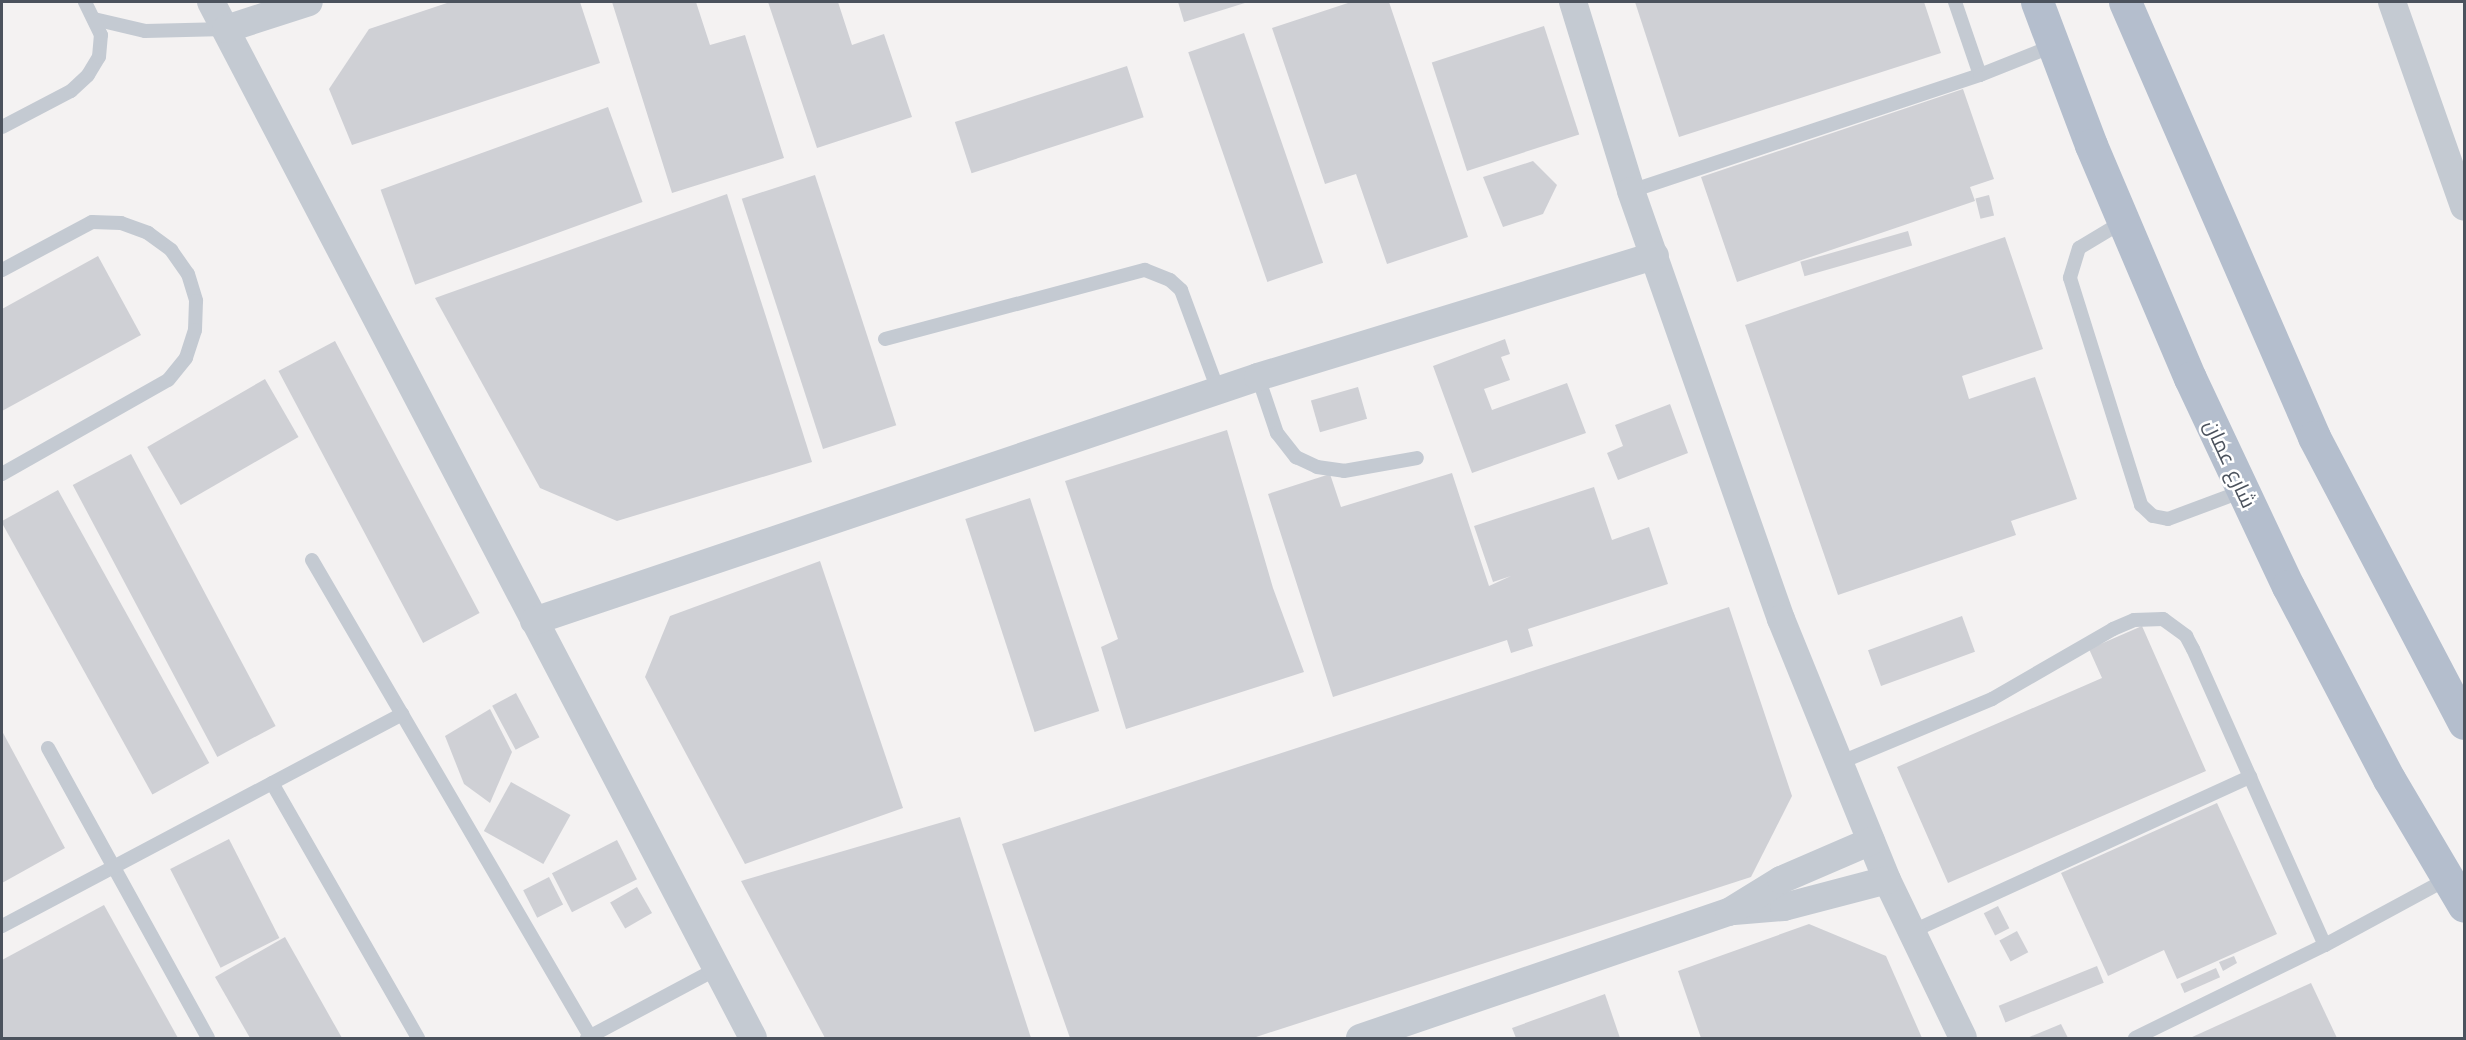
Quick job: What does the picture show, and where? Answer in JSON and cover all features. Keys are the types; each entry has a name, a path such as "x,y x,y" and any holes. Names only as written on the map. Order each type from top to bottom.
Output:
{"main road":[{"name":"شارع عمان","path":"2037,2 2124,221 2243,491 2337,685 2464,906"},
{"path":"2125,2 2314,436 2464,723"}],"street":[{"path":"211,2 753,1038"},
{"path":"226,29 309,2"},
{"path":"1573,2 1631,191 1765,574 1887,880 1963,1038"},
{"path":"2392,2 2464,207"},
{"path":"534,621 1258,376 1655,256"},
{"path":"1360,1038 1729,912 1781,880 1871,842"},
{"path":"1729,912 1784,907 1887,880"}],"lane":[{"path":"2,127 71,91 88,75 99,57 101,35 85,2"},
{"path":"1955,2 1980,75"},
{"path":"94,19 171,33 226,29"},
{"path":"1631,191 1980,75 2053,46"},
{"path":"2124,221 2079,248 2070,278 2141,505 2153,516 2168,519 2243,491"},
{"path":"2,270 92,222 121,223 148,233 171,250 188,274 196,301 195,330 186,358 168,380 2,474"},
{"path":"885,339 1145,270 1170,280 1181,290 1218,390"},
{"path":"1258,376 1277,433 1296,457 1317,467 1344,471 1417,458"},
{"path":"312,560 590,1038 716,969"},
{"path":"1839,763 1992,699 2113,629 2148,618 2163,619 2186,636 2325,945"},
{"path":"2,926 402,714"},
{"path":"48,748 208,1038"},
{"path":"1913,931 2250,777"},
{"path":"273,783 418,1038"},
{"path":"2135,1038 2325,945 2447,879"}],"building":[{"path":"450,2 580,2 600,63 352,145 329,89 369,29"},
{"path":"612,2 696,2 710,45 745,35 784,158 672,193"},
{"path":"768,2 838,2 852,45 884,34 912,117 817,148"},
{"path":"1178,2 1248,2 1184,22"},
{"path":"1351,2 1389,2 1468,237 1387,264 1356,174 1325,184 1272,28"},
{"path":"1635,2 1924,2 1941,53 1679,137"},
{"path":"1544,26 1579,134 1467,171 1432,62"},
{"path":"1244,33 1323,263 1267,282 1188,52"},
{"path":"1127,66 1144,117 972,173 955,122"},
{"path":"1963,89 1994,179 1970,187 1975,201 1737,282 1701,177"},
{"path":"608,107 643,202 415,285 381,190"},
{"path":"1533,161 1557,185 1543,214 1503,227 1483,177"},
{"path":"815,175 896,425 823,449 742,199"},
{"path":"727,194 812,462 617,521 540,488 435,298"},
{"path":"1989,195 1994,215 1980,219 1975,198"},
{"path":"1908,231 1912,245 1804,276 1800,262"},
{"path":"2005,237 2043,349 1962,376 1969,399 2035,377 2077,499 2011,521 2016,535 1838,595 1745,325"},
{"path":"98,256 141,335 2,411 2,309"},
{"path":"1505,339 1510,354 1501,357 1510,380 1484,389 1492,410 1567,383 1586,433 1472,473 1433,366"},
{"path":"335,341 480,613 423,643 278,371"},
{"path":"265,379 298,437 181,505 147,447"},
{"path":"1358,387 1367,419 1320,432 1311,401"},
{"path":"1670,404 1688,453 1618,480 1607,453 1623,446 1615,425"},
{"path":"1227,430 1273,588 1304,672 1126,729 1101,647 1118,639 1065,481"},
{"path":"131,454 276,726 217,757 73,485"},
{"path":"1452,473 1489,586 1511,576 1493,582 1474,526 1594,487 1612,540 1649,527 1668,584 1528,629 1533,646 1511,653 1507,640 1333,697 1268,494 1330,474 1341,507"},
{"path":"58,490 209,763 152,794 2,523"},
{"path":"1030,498 1099,711 1035,732 965,519"},
{"path":"820,561 903,808 745,864 645,677 670,616"},
{"path":"1729,607 1792,796 1751,877 1253,1038 1070,1038 1002,844"},
{"path":"1962,616 1975,652 1881,686 1868,650"},
{"path":"2142,626 2206,771 1948,883 1897,767 2102,678 2089,649"},
{"path":"516,693 539,737 516,750 492,706"},
{"path":"490,709 512,752 490,803 464,784 445,736"},
{"path":"2,731 65,848 2,883"},
{"path":"511,782 570,815 543,864 484,831"},
{"path":"2217,803 2277,934 2177,979 2164,950 2108,976 2061,873"},
{"path":"960,817 1031,1038 825,1038 741,881"},
{"path":"229,839 279,938 221,968 170,869"},
{"path":"617,840 637,879 572,912 552,873"},
{"path":"549,877 563,905 537,918 523,890"},
{"path":"637,887 652,913 625,928 610,902"},
{"path":"104,905 178,1038 2,1038 2,960"},
{"path":"1998,906 2009,928 1995,936 1984,913"},
{"path":"1809,924 1886,956 1922,1038 1701,1038 1678,971"},
{"path":"2017,931 2028,952 2011,962 1999,940"},
{"path":"285,937 342,1038 250,1038 215,977"},
{"path":"2234,956 2237,963 2223,971 2219,962"},
{"path":"2097,966 2104,983 2005,1022 1999,1006"},
{"path":"2216,968 2220,977 2184,993 2180,984"},
{"path":"2311,983 2337,1038 2190,1038"},
{"path":"1605,994 1620,1038 1516,1038 1512,1028"},
{"path":"2061,1024 2068,1038 2027,1038"}]}
